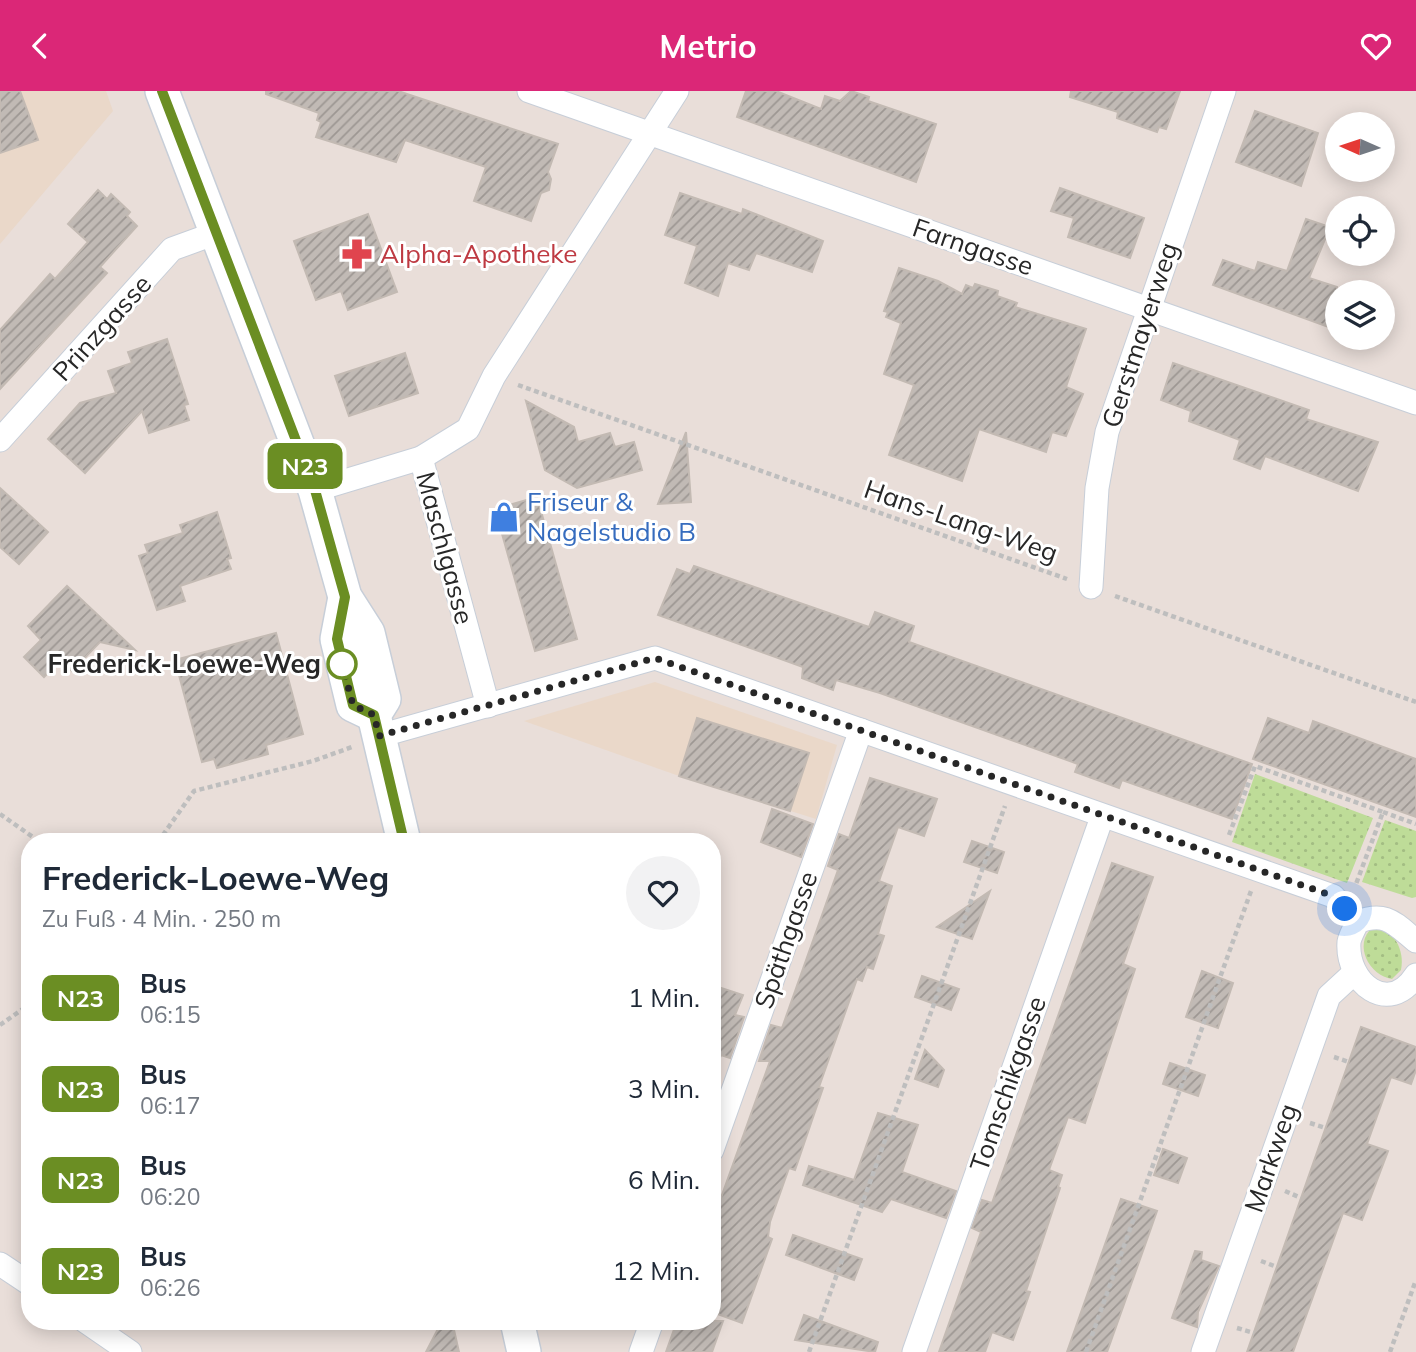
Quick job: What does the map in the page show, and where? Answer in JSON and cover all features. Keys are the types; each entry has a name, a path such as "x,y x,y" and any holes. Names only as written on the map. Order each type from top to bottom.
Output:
{"street":[{"path":"162,91 315,490 345,597 368,633 384,699 376,725 402,833"},
{"name":"Farngasse","path":"529,91 1416,403"},
{"path":"421,458 468,429 494,376 677,91"},
{"name":"Gerstmayerweg","path":"1091,587 1097,488 1107,432 1224,91"},
{"name":"Prinzgasse","path":"0,440 172,249 215,233"},
{"name":"Maschlgasse","path":"315,490 421,458 488,706"},
{"path":"376,725 488,706 655,658 1333,896 1357,922"},
{"name":"Späthgasse","path":"721,1125 861,730"},
{"name":"Tomschikgasse","path":"915,1352 1102,817"},
{"path":"1413,986 1396,995 1381,994 1367,986 1354,973 1349,941 1357,922 1374,915 1392,921 1416,941"},
{"name":"Markweg","path":"1203,1352 1329,996 1354,973"},
{"path":"0,1264 21,1278"},
{"path":"98,1330 130,1352"},
{"path":"519,1330 524,1352"},
{"path":"641,1352 649,1330"}],"path":[{"name":"Hans-Lang-Weg","path":"494,376 1416,702"},
{"path":"164,833 194,792 337,754 376,725"},
{"path":"1226,842 1255,766 1416,824"},
{"path":"809,1352 1007,801"},
{"path":"1355,887 1383,812"},
{"path":"0,814 27,833"},
{"path":"1086,1352 1252,887"},
{"path":"0,1025 21,1010"},
{"path":"1329,1056 1349,1062"},
{"path":"1306,1121 1326,1128"},
{"path":"1281,1190 1301,1198"},
{"path":"1256,1259 1277,1267"},
{"path":"1390,1352 1416,1280"},
{"path":"1232,1326 1254,1333"}],"shaded area":[{"path":"0,91 106,91 113,111 0,244"},
{"path":"655,682 837,745 816,819 679,776 524,721"}],"green space":[{"path":"1255,774 1373,818 1347,883 1232,842"},
{"path":"1385,820 1416,831 1416,897 1362,882"},
{"path":"1372,928 1392,936 1399,948 1401,970 1392,979 1376,972 1366,958 1364,942"}],"building":[{"path":"0,91 20,91 38,140 0,153"},
{"path":"266,91 398,91 558,144 548,172 551,179 549,190 541,193 531,221 474,201 486,167 405,140 396,162 316,137 321,122 317,120 319,113 266,94"},
{"path":"746,91 776,91 821,109 825,96 840,101 851,91 869,97 868,101 936,124 916,182 737,117"},
{"path":"1071,91 1180,91 1166,129 1159,127 1157,132 1117,118 1118,112 1070,97"},
{"path":"1255,111 1318,133 1301,186 1236,162"},
{"path":"1060,188 1144,218 1130,258 1068,237 1074,218 1051,211"},
{"path":"98,190 107,199 111,194 130,212 127,216 137,226 100,267 107,273 0,389 0,330 50,274 55,279 88,242 68,224"},
{"path":"680,193 742,214 743,209 823,241 812,272 756,253 749,270 728,263 718,296 685,283 697,246 665,235"},
{"path":"368,214 397,292 348,310 341,291 316,300 294,241"},
{"path":"1306,219 1325,225 1325,239 1309,278 1325,283 1325,326 1213,285 1223,260 1255,271 1258,262 1287,271"},
{"path":"899,268 938,281 962,294 966,285 973,288 975,284 998,291 997,296 1017,303 1015,307 1086,329 1066,387 1083,394 1066,436 1052,432 1046,452 979,429 962,481 889,455 914,385 884,374 901,323 886,317 888,312 884,311"},
{"path":"167,339 188,404 184,405 189,420 149,433 142,411 85,473 48,439 80,403 116,393 108,371 132,363 128,352"},
{"path":"405,353 418,393 349,416 335,376"},
{"path":"1173,363 1309,410 1306,419 1378,442 1358,491 1265,456 1260,469 1234,459 1240,440 1189,421 1191,411 1161,400"},
{"path":"526,401 574,427 578,442 610,433 615,447 634,442 642,470 577,488 545,470"},
{"path":"686,432 691,502 658,504"},
{"path":"0,488 48,532 19,564 0,547"},
{"path":"537,497 577,639 535,651 495,509"},
{"path":"217,512 231,558 227,559 231,569 180,586 185,601 157,610 139,556 148,553 145,545 183,533 180,525"},
{"path":"694,566 869,627 875,612 914,626 909,642 1252,764 1232,819 1122,780 1119,788 1075,772 1078,764 880,693 836,680 833,690 802,678 803,667 658,615 677,569 690,574"},
{"path":"67,586 135,650 100,642 72,671 61,660 44,677 24,657 41,640 28,626"},
{"path":"276,633 303,734 266,745 268,754 217,768 214,759 202,762 175,660"},
{"path":"697,718 809,753 790,811 679,776"},
{"path":"1268,718 1309,733 1313,721 1416,759 1416,817 1253,759"},
{"path":"870,778 937,799 924,836 898,827 879,881 892,886 878,934 884,936 873,969 867,967 862,981 857,979 819,1087 823,1088 795,1170 789,1168 770,1222 768,1237 772,1239 742,1323 721,1315 721,1198 770,1061 759,1061 771,1025 782,1028 838,870 828,866 839,834 849,838"},
{"path":"772,809 813,824 801,857 761,842"},
{"path":"972,841 1004,852 997,873 964,862"},
{"path":"1112,863 1153,877 1123,964 1135,969 1085,1123 1068,1117 1049,1170 1062,1175 1058,1187 1060,1188 1026,1291 1030,1292 1018,1326 1013,1340 992,1332 985,1352 939,1352 981,1232 972,1228 982,1200 992,1203"},
{"path":"990,891 972,939 937,927"},
{"path":"1202,971 1233,983 1218,1028 1186,1017"},
{"path":"922,976 959,989 951,1010 915,997"},
{"path":"721,988 743,995 735,1015 744,1017 730,1058 721,1055"},
{"path":"1361,1027 1416,1047 1416,1070 1411,1084 1391,1077 1367,1144 1388,1151 1362,1220 1343,1213 1293,1352 1247,1352"},
{"path":"925,1050 944,1070 938,1087 915,1079"},
{"path":"1170,1063 1205,1075 1198,1096 1163,1084"},
{"path":"878,1113 918,1125 902,1172 956,1191 946,1218 891,1199 882,1212 803,1185 809,1166 854,1180"},
{"path":"1163,1149 1187,1158 1178,1183 1154,1175"},
{"path":"1121,1199 1157,1211 1150,1231 1107,1352 1067,1352"},
{"path":"793,1235 862,1259 854,1280 786,1255"},
{"path":"1195,1251 1202,1252 1201,1260 1219,1266 1198,1312 1197,1327 1172,1318"},
{"path":"804,1315 878,1342 875,1352 795,1340"},
{"path":"437,1330 454,1330 459,1352 426,1352"},
{"path":"674,1330 720,1330 712,1352 666,1352"}],"bus line":[{"name":"N23","path":"162,91 315,490 345,597 337,639 343,667 353,705 374,715 402,833"}],"place":[{"name":"Alpha-Apotheke","path":"357,254"},
{"name":"Friseur & Nagelstudio B","path":"504,517"},
{"name":"Frederick-Loewe-Weg","path":"342,664"}],"route":[{"path":"342,664 353,705 374,715 379,736 655,658 1333,896 1345,909"}]}
